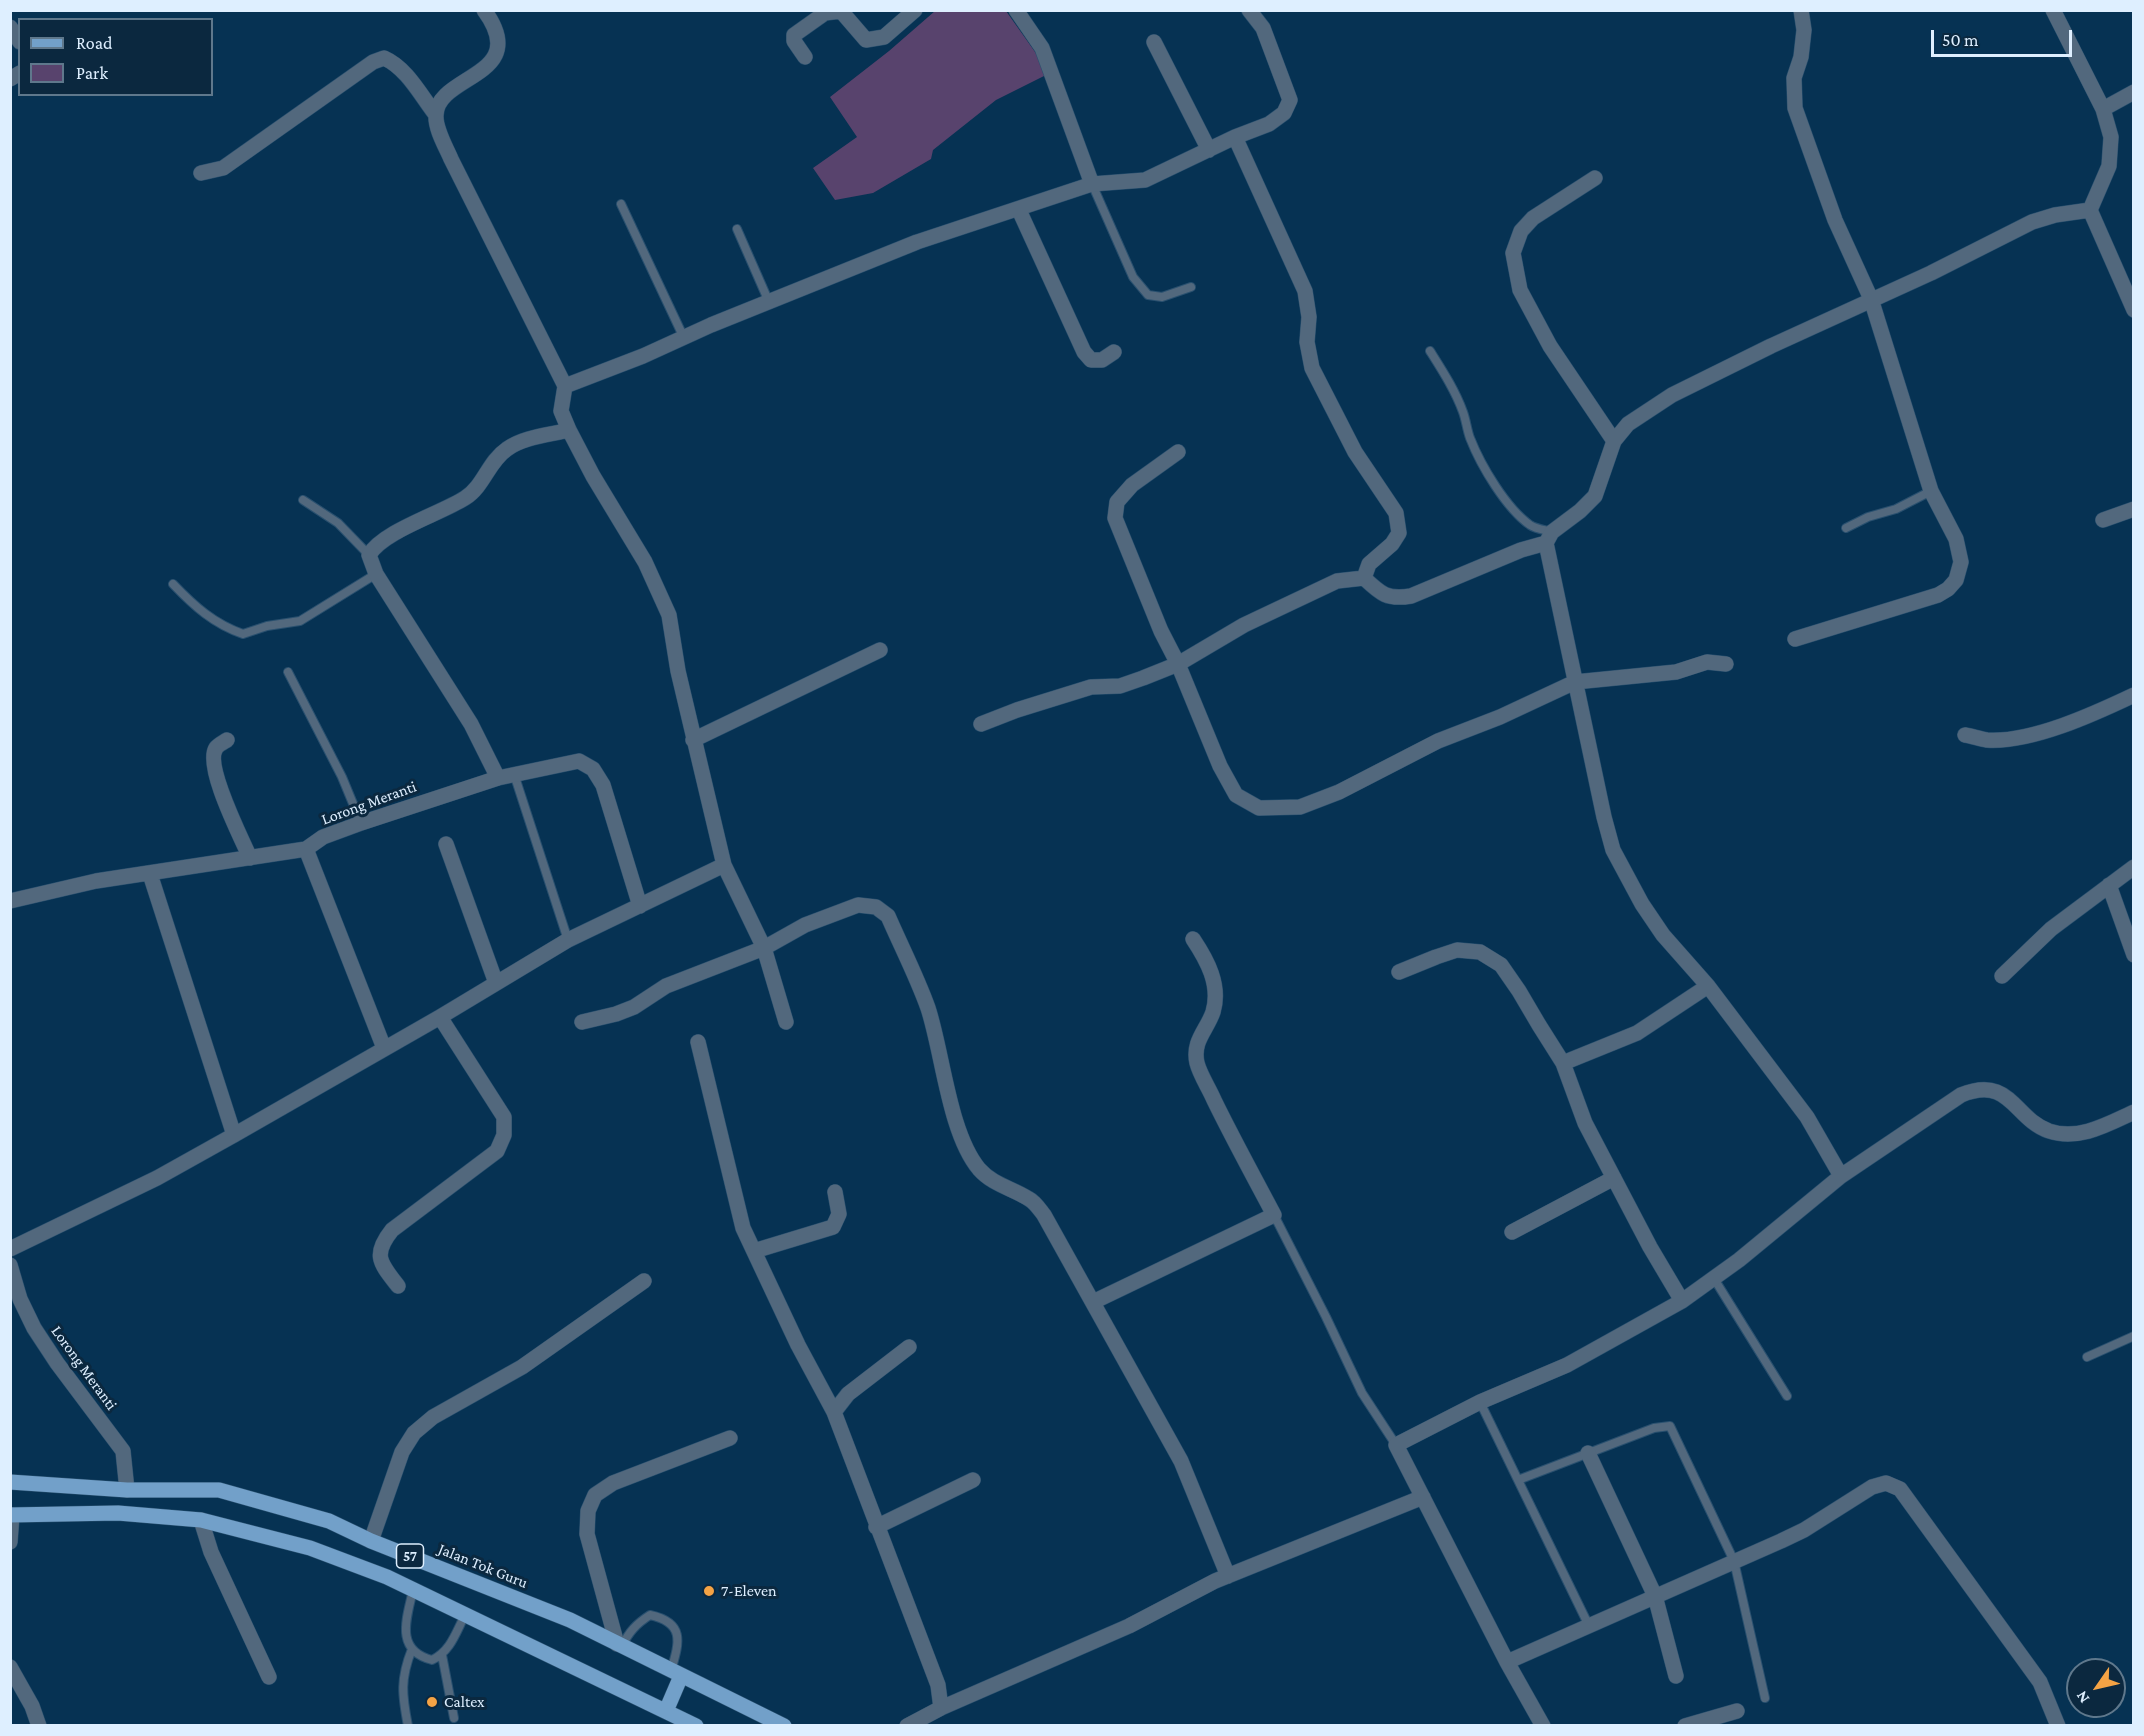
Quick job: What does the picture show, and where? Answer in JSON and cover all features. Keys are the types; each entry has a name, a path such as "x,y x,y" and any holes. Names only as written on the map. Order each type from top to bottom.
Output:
{"main road":[{"name":"Jalan Tok Guru","path":"10,1482 128,1490 219,1490 329,1521 371,1541 570,1620 784,1725"},
{"name":"57","path":"11,1515 118,1514 201,1520 310,1548 387,1577 696,1725"},
{"path":"666,1711 676,1673"}],"street":[{"path":"436,115 441,103 452,91 488,65 495,54 499,38 494,23 484,10"},
{"path":"805,57 794,41 794,35 825,13 841,11 866,40 884,37 915,10"},
{"path":"1016,10 1042,48 1092,184"},
{"path":"565,386 917,242 1092,184 1145,180 1235,137 1269,124 1284,113 1290,100 1263,28 1249,10"},
{"path":"1795,639 1932,597 1948,589 1956,580 1960,562 1956,539 1931,491 1871,299 1835,220 1795,108 1794,78 1801,57 1804,30 1801,10"},
{"path":"2053,10 2103,109 2111,137 2109,166 2090,210 2133,310"},
{"path":"1154,42 1209,150"},
{"path":"201,172 223,168 373,62 384,58 401,69 436,115 451,159 565,386 561,411 569,430 593,476 645,562 669,615 693,740 724,865 764,948 786,1022"},
{"path":"2103,109 2133,92"},
{"path":"1235,137 1305,291 1309,317 1307,342 1312,368 1355,452 1396,513 1399,533 1392,544 1369,564 1364,578"},
{"path":"1595,178 1533,218 1521,231 1514,253 1520,290 1550,346 1614,441"},
{"path":"1019,210 1084,352 1091,360 1102,360 1114,352"},
{"path":"981,724 1091,687 1120,686 1178,664 1244,625 1337,581 1364,578 1381,594 1397,598 1411,596 1549,538 1595,496 1614,441 1628,424 1672,395 1871,299 1931,273 2032,222 2055,215 2090,210"},
{"path":"498,778 471,724 376,574 369,555 380,542 466,497 483,481 492,464 505,450 517,443 569,430"},
{"path":"1178,452 1132,486 1117,502 1115,518 1161,631 1178,664 1204,732 1236,795 1259,808 1300,807 1339,792 1438,741 1500,717 1575,682 1676,672 1707,662 1726,664"},
{"path":"2103,520 2133,508"},
{"path":"1549,538 1575,682 1613,850 1642,904 1663,935 1708,986 1807,1117 1841,1176"},
{"path":"693,740 880,650"},
{"path":"1965,735 1988,740 2026,736 2094,713 2133,695"},
{"path":"227,740 216,748 213,758 217,783 250,858"},
{"name":"Lorong Meranti","path":"10,901 96,881 306,849 323,837 498,778 579,761 593,769 603,784 640,906"},
{"path":"446,844 496,983"},
{"path":"306,849 384,1048"},
{"path":"10,1249 157,1178 440,1017 568,940 724,865"},
{"path":"2002,976 2051,929 2133,867"},
{"path":"150,874 234,1135"},
{"path":"2109,885 2133,955"},
{"path":"582,1022 634,1007 666,986 764,948 805,925 858,905 876,907 888,916 927,1008 942,1060 956,1123 966,1148 978,1168 994,1183 1032,1200 1044,1215 1181,1461 1228,1576"},
{"path":"1092,1302 1274,1215 1228,1130 1197,1064 1196,1046 1212,1013 1216,998 1214,981 1205,958 1193,939"},
{"path":"1399,972 1457,950 1480,952 1501,964 1563,1063 1585,1123 1650,1248 1682,1302"},
{"path":"1563,1063 1637,1033 1708,986"},
{"path":"398,1286 378,1256 381,1243 392,1230 497,1151 504,1135 504,1117 440,1017"},
{"path":"698,1042 743,1228 798,1345 834,1412 938,1685 941,1708"},
{"path":"1543,1725 1507,1662 1396,1445 1480,1402 1567,1365 1682,1302 1739,1260 1841,1176 1961,1095 1977,1088 1995,1091 2013,1102 2033,1122 2049,1131 2069,1134 2094,1131 2133,1112"},
{"path":"1512,1232 1614,1178"},
{"path":"754,1251 833,1227 839,1214 835,1192"},
{"name":"Lorong Meranti","path":"10,1265 20,1299 34,1328 57,1364 123,1451 128,1490"},
{"path":"371,1541 402,1452 414,1433 433,1417 522,1367 644,1281"},
{"path":"834,1412 848,1394 909,1347"},
{"path":"620,1645 587,1534 588,1511 595,1495 613,1483 730,1438"},
{"path":"1588,1453 1655,1596 1676,1676"},
{"path":"876,1527 973,1480"},
{"path":"1507,1662 1804,1530 1872,1487 1886,1483 1900,1489 2040,1682 2058,1725"},
{"path":"907,1725 1129,1626 1228,1576 1423,1497"},
{"path":"10,1542 11,1515"},
{"path":"201,1520 211,1552 269,1677"},
{"path":"10,1668 32,1706 39,1725"},
{"path":"1685,1725 1737,1712"}],"lane":[{"path":"1092,184 1133,277 1148,296 1162,297 1191,287"},
{"path":"621,204 684,338"},
{"path":"737,229 769,302"},
{"path":"1430,351 1453,390 1464,413 1470,437 1479,458 1496,485 1514,509 1531,526 1549,538"},
{"path":"1846,528 1868,517 1896,509 1931,491"},
{"path":"303,500 338,523 369,555"},
{"path":"173,584 198,609 217,623 243,634 267,626 300,621 376,574"},
{"path":"288,672 342,777 361,823"},
{"path":"514,774 568,940"},
{"path":"1274,1215 1362,1393 1396,1445"},
{"path":"1713,1277 1787,1396"},
{"path":"2087,1357 2133,1336"},
{"path":"1480,1402 1589,1626"},
{"path":"1518,1480 1654,1428 1670,1426 1734,1561 1765,1698"},
{"path":"413,1590 405,1624 406,1637 412,1649 422,1657 432,1660 442,1655 449,1647 465,1615"},
{"path":"620,1645 638,1623 650,1616 662,1618 675,1630 679,1641 676,1673"},
{"path":"408,1725 402,1684 404,1669 412,1649"},
{"path":"442,1655 454,1718"}],"green space":[{"path":"935,11 1006,11 1050,73 996,100 933,150 931,159 873,193 835,200 813,168 857,137 830,97"}],"place":[{"name":"7-Eleven","path":"709,1591"},
{"name":"Caltex","path":"432,1702"}]}
